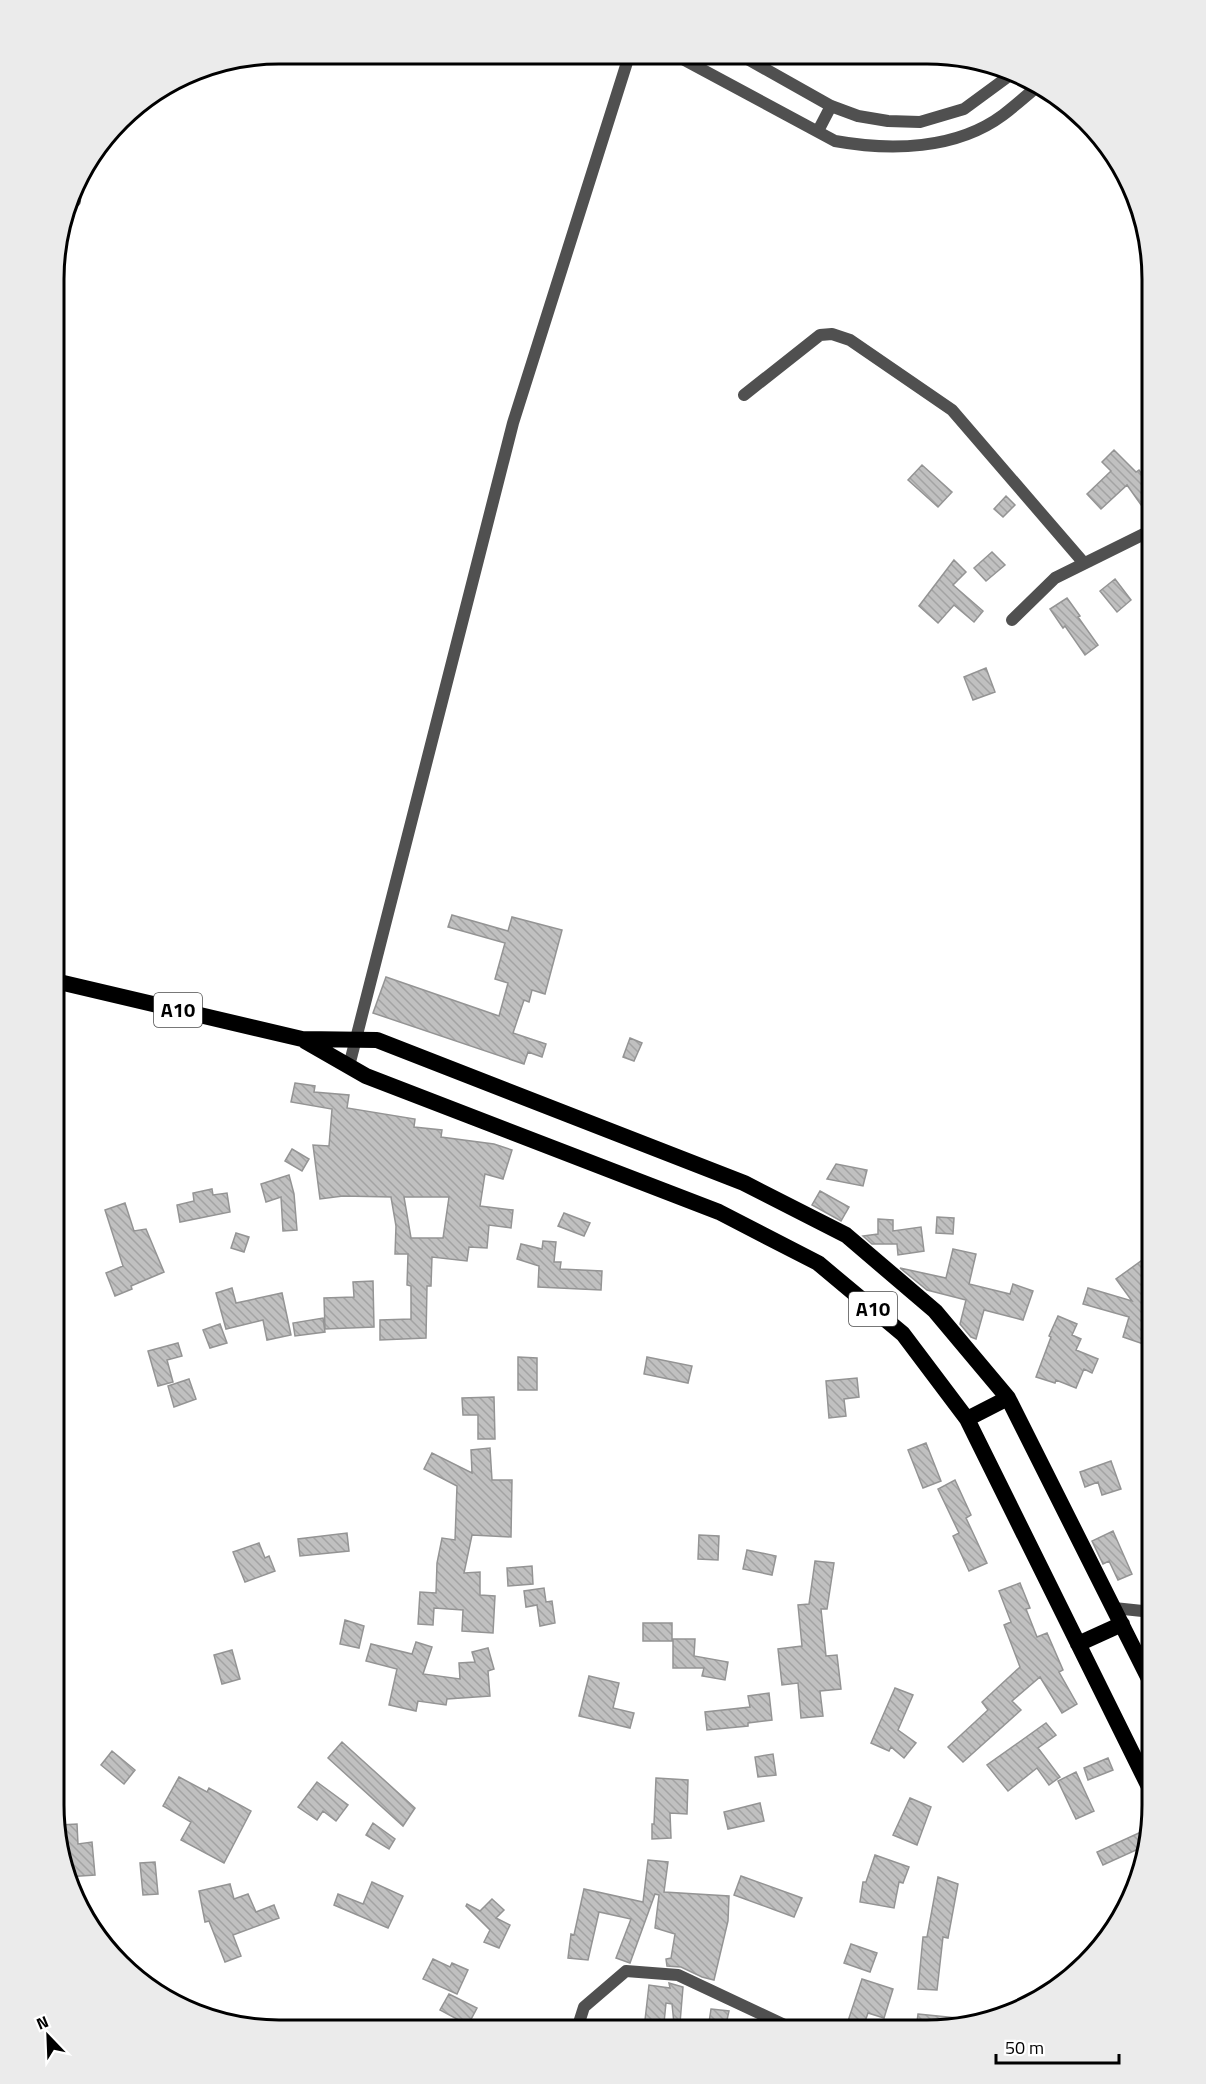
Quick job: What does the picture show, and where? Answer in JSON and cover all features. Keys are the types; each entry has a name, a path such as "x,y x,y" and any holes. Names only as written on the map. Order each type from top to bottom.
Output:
{"highway":[{"name":"A10","path":"64,983 302,1039 377,1040 744,1183 846,1235 935,1311 1008,1398 1142,1665"},
{"name":"A10","path":"302,1039 366,1076 719,1212 818,1263 903,1334 967,1419 1142,1771"},
{"path":"967,1419 1008,1398"},
{"path":"1078,1644 1122,1624"}],"street":[{"path":"349,1066 513,423 626,64"},
{"path":"692,64 835,141 862,146 895,147 937,144 976,130 1002,117 1031,92"},
{"path":"756,64 831,106 858,116 888,121 920,122 964,109 1004,79"},
{"path":"818,131 831,106"},
{"path":"744,395 820,335 832,334 850,340 952,410 1083,562"},
{"path":"1012,620 1055,578 1083,562 1142,535"},
{"path":"1114,1608 1142,1611"},
{"path":"580,2020 584,2007 626,1971 678,1975 774,2020"}],"building":[{"path":"1114,450 1136,472 1139,470 1142,474 1142,506 1127,485 1101,509 1087,494 1111,471 1102,462"},
{"path":"922,465 952,492 938,507 908,480"},
{"path":"1006,496 1015,505 1003,517 994,509"},
{"path":"992,552 1005,565 986,581 974,568"},
{"path":"954,560 966,572 953,585 983,611 974,622 954,605 938,623 919,606"},
{"path":"1115,579 1131,600 1117,612 1100,591"},
{"path":"1067,598 1098,645 1085,655 1050,609"},
{"path":"986,668 995,692 973,700 964,677"},
{"path":"452,915 508,931 512,917 562,930 545,994 532,990 529,1002 524,1000 513,1033 546,1044 542,1057 528,1052 524,1064 373,1013 386,977 499,1016 508,983 495,979 505,943 448,927"},
{"path":"630,1038 642,1043 634,1061 623,1057"},
{"path":"295,1083 315,1086 314,1092 349,1095 347,1108 415,1119 414,1127 442,1130 441,1137 494,1144 512,1150 503,1179 485,1174 480,1206 513,1210 511,1228 489,1225 487,1248 469,1247 467,1261 432,1257 431,1286 427,1286 426,1338 380,1340 380,1320 411,1319 411,1286 407,1285 408,1254 395,1254 396,1226 391,1197 343,1196 320,1199 313,1145 329,1146 332,1109 291,1102","holes":["404,1197 449,1197 443,1238 411,1238"]},
{"path":"292,1149 309,1159 302,1171 285,1161"},
{"path":"836,1164 867,1170 863,1186 827,1179"},
{"path":"289,1175 294,1194 297,1230 283,1231 281,1197 266,1202 261,1184"},
{"path":"212,1189 213,1195 227,1193 230,1212 180,1222 177,1205 194,1201 193,1193"},
{"path":"820,1191 849,1207 841,1221 812,1205"},
{"path":"125,1203 134,1231 146,1229 164,1272 131,1286 132,1289 115,1296 106,1273 123,1266 105,1210"},
{"path":"564,1213 590,1223 584,1236 558,1226"},
{"path":"937,1217 954,1218 953,1234 936,1233"},
{"path":"878,1219 893,1220 893,1231 921,1227 924,1251 898,1255 897,1244 872,1244 863,1236 878,1234"},
{"path":"236,1233 249,1237 244,1252 231,1248"},
{"path":"543,1241 556,1242 554,1262 561,1262 560,1269 602,1271 601,1290 538,1287 539,1266 517,1259 521,1244 542,1249"},
{"path":"953,1249 976,1254 969,1284 1010,1294 1013,1284 1033,1291 1023,1320 984,1310 976,1339 971,1337 960,1324 966,1300 927,1290 900,1268 946,1278"},
{"path":"1142,1260 1142,1344 1123,1337 1129,1317 1083,1304 1088,1288 1132,1301 1116,1279"},
{"path":"373,1281 374,1327 325,1329 324,1298 354,1297 353,1282"},
{"path":"232,1288 236,1303 282,1293 291,1335 267,1340 263,1320 226,1329 216,1293"},
{"path":"1058,1316 1077,1324 1072,1335 1081,1339 1076,1350 1098,1359 1092,1373 1084,1369 1076,1388 1056,1380 1055,1383 1036,1377"},
{"path":"323,1318 325,1332 295,1336 293,1323"},
{"path":"220,1324 227,1343 210,1348 203,1330"},
{"path":"178,1343 182,1356 167,1360 173,1382 158,1386 148,1351"},
{"path":"518,1357 537,1358 537,1390 518,1390"},
{"path":"647,1357 692,1366 688,1383 644,1374"},
{"path":"857,1378 859,1397 844,1399 846,1416 829,1418 826,1381"},
{"path":"189,1379 196,1399 174,1407 168,1386"},
{"path":"494,1397 495,1439 478,1439 478,1415 463,1415 462,1398"},
{"path":"926,1443 941,1481 923,1488 908,1450"},
{"path":"490,1448 492,1480 512,1480 511,1537 472,1535 464,1573 480,1572 480,1595 495,1596 493,1633 462,1631 463,1610 434,1608 433,1625 418,1624 420,1592 436,1593 437,1563 442,1538 455,1540 457,1486 424,1469 432,1453 472,1473 471,1450"},
{"path":"1111,1461 1121,1489 1102,1495 1098,1482 1085,1487 1080,1472"},
{"path":"955,1480 971,1515 966,1518 987,1563 969,1571 953,1536 959,1533 938,1489"},
{"path":"1113,1531 1132,1574 1118,1580 1109,1561 1103,1564 1092,1541"},
{"path":"347,1533 349,1551 300,1556 298,1539"},
{"path":"699,1535 719,1536 718,1560 698,1559"},
{"path":"259,1543 265,1558 269,1556 275,1571 245,1582 233,1552"},
{"path":"747,1550 776,1556 772,1575 743,1569"},
{"path":"815,1561 834,1563 827,1609 821,1609 826,1656 837,1655 841,1689 820,1691 823,1716 801,1718 798,1683 782,1685 778,1649 802,1646 798,1605 809,1604"},
{"path":"532,1566 533,1584 508,1586 507,1568"},
{"path":"1020,1583 1030,1608 1026,1609 1037,1637 1047,1633 1063,1670 1059,1672 1077,1704 1062,1713 1040,1677 1012,1701 1021,1710 963,1762 948,1747 988,1710 982,1702 1020,1667 1004,1625 1011,1622 999,1591"},
{"path":"544,1588 546,1602 552,1601 555,1623 540,1626 537,1605 526,1607 524,1591"},
{"path":"345,1620 364,1626 359,1648 340,1644"},
{"path":"643,1623 672,1623 672,1641 643,1641"},
{"path":"673,1639 695,1639 694,1656 728,1662 725,1680 702,1676 704,1668 673,1668"},
{"path":"416,1642 432,1647 423,1674 460,1679 459,1663 475,1662 472,1652 488,1648 494,1669 488,1671 490,1696 447,1699 446,1705 418,1701 416,1711 389,1705 397,1669 366,1661 371,1644 412,1654"},
{"path":"232,1650 240,1679 222,1684 214,1655"},
{"path":"589,1676 619,1683 613,1708 634,1713 630,1728 579,1716"},
{"path":"895,1688 913,1695 898,1730 916,1743 904,1758 891,1747 889,1751 871,1743"},
{"path":"769,1693 772,1720 748,1723 748,1726 707,1730 705,1712 750,1707 748,1696"},
{"path":"1046,1723 1056,1735 1038,1748 1060,1777 1049,1785 1037,1768 1008,1791 987,1765"},
{"path":"342,1742 415,1808 403,1826 328,1758"},
{"path":"112,1751 135,1770 124,1784 101,1765"},
{"path":"773,1754 776,1775 758,1777 755,1757"},
{"path":"1108,1758 1113,1770 1088,1780 1084,1768"},
{"path":"1076,1772 1094,1811 1076,1819 1058,1781"},
{"path":"179,1777 207,1792 209,1788 251,1811 224,1863 181,1840 191,1822 163,1806"},
{"path":"656,1778 688,1780 687,1814 670,1813 671,1838 652,1839"},
{"path":"317,1782 348,1805 336,1821 323,1811 317,1820 298,1807"},
{"path":"910,1798 931,1807 917,1845 893,1835"},
{"path":"760,1803 764,1821 728,1829 724,1812"},
{"path":"373,1823 395,1839 389,1849 366,1835"},
{"path":"77,1824 78,1844 92,1842 95,1875 77,1876 65,1825"},
{"path":"1140,1833 1136,1850 1103,1865 1097,1852"},
{"path":"875,1855 909,1867 903,1883 899,1882 894,1908 860,1902 863,1882 866,1882"},
{"path":"648,1860 668,1862 664,1892 729,1896 728,1921 714,1980 681,1967 667,1966 666,1959 671,1958 675,1934 655,1928 659,1895 655,1894 630,1963 616,1958 631,1919 599,1912 588,1960 568,1958 571,1934 574,1935 584,1889 643,1902"},
{"path":"155,1862 158,1894 143,1895 140,1863"},
{"path":"741,1876 802,1898 794,1917 734,1895"},
{"path":"938,1877 958,1884 948,1938 943,1937 937,1990 918,1989 923,1937 927,1937"},
{"path":"372,1882 403,1896 388,1928 334,1905 338,1894 363,1904"},
{"path":"230,1884 234,1899 248,1894 256,1912 274,1905 279,1918 233,1935 241,1956 225,1962 209,1921 205,1922 199,1891"},
{"path":"492,1899 504,1910 496,1918 510,1925 499,1948 484,1942 490,1930 466,1906 467,1904 480,1911"},
{"path":"851,1944 877,1953 870,1972 844,1963"},
{"path":"433,1959 450,1967 452,1963 468,1970 457,1994 423,1979"},
{"path":"862,1979 893,1989 884,2018 868,2013 866,2020 848,2020"},
{"path":"669,1983 683,1987 680,2020 674,2020 672,2004 666,2003 664,2020 645,2020 649,1985 670,1988"},
{"path":"449,1994 477,2008 471,2020 459,2020 440,2010"},
{"path":"711,2009 729,2011 727,2020 709,2020"},
{"path":"918,2014 955,2018 926,2020 917,2020"}]}
